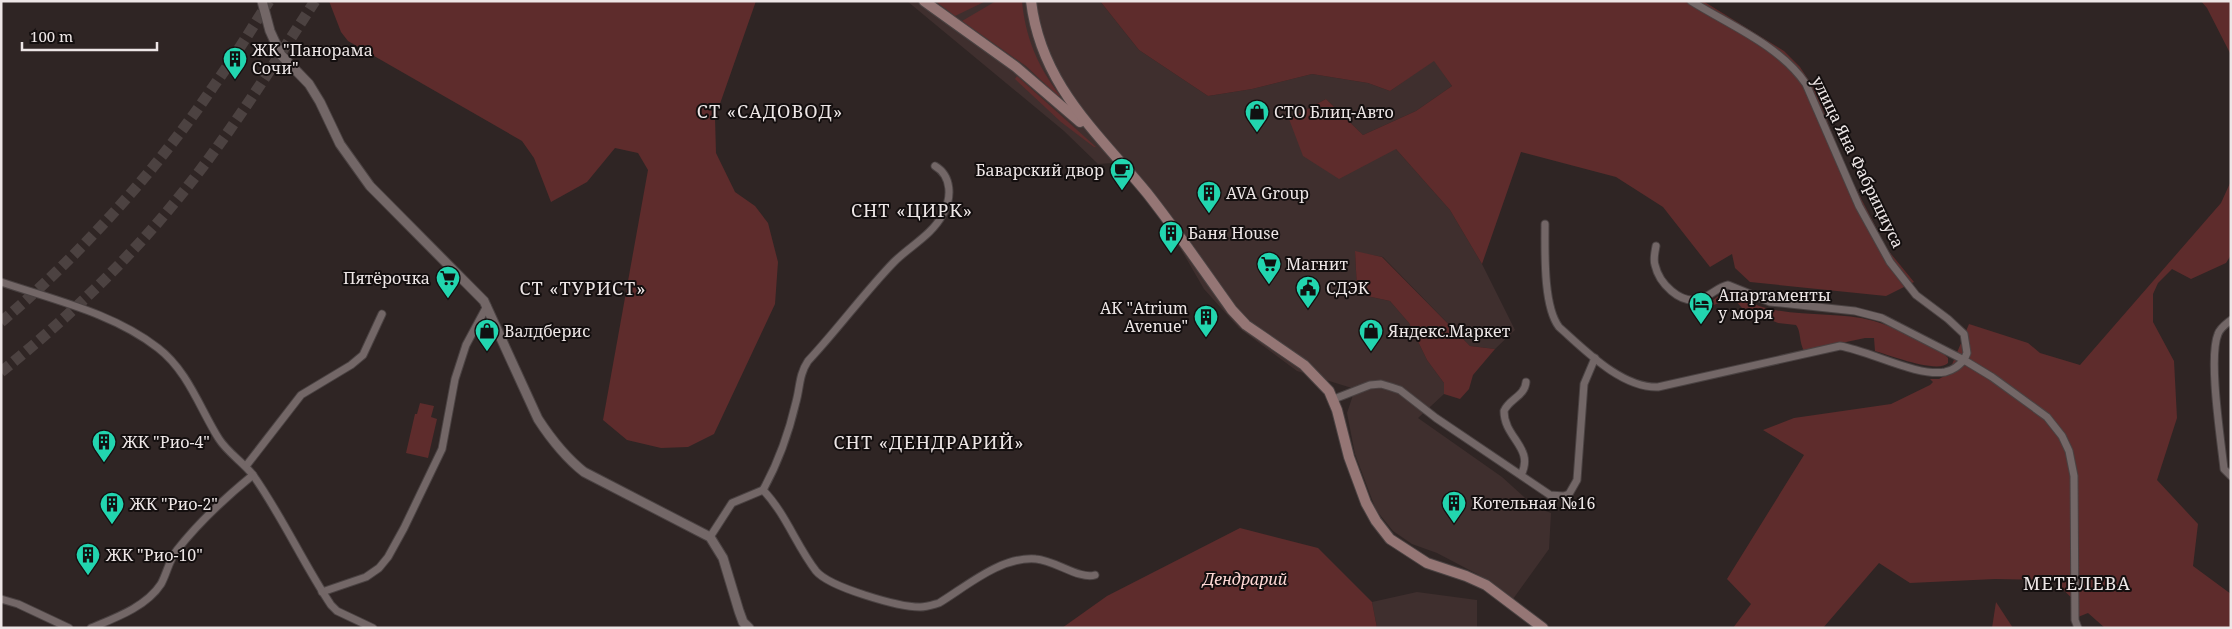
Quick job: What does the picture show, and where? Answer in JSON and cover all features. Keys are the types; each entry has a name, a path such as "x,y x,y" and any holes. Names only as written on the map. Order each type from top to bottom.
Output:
{"main road":[{"path":"924,1 1016,67 1096,136"},
{"path":"1031,1 1038,32 1049,65 1068,100 1096,136 1160,210 1232,310 1246,325 1304,365 1323,383 1334,400 1348,457 1366,503 1376,522 1390,539 1427,563 1486,585 1543,628"}],"street":[{"path":"262,1 270,31 281,55 308,84 320,102 340,144 370,186 416,235 473,289 487,306 538,419 567,456 594,477 710,537 723,558 743,622 749,628"},
{"name":"улица Яна Фабрициуса","path":"1691,1 1779,54 1796,69 1806,84 1859,206 1890,262 1916,295 1948,319 1964,334 1967,353 1964,360"},
{"path":"710,537 726,509 732,503 763,490 785,438 797,401 802,372 808,361 896,261 937,224 949,199 949,188 945,174 935,166"},
{"path":"1544,224 1551,314 1559,327 1595,358 1627,381 1648,387 1658,386 1840,346 1857,348 1917,370 1932,372 1944,372 1955,369 1964,360"},
{"path":"1656,246 1654,263 1657,274 1663,284 1681,296 1689,299 1703,298 1728,285 1770,302 1855,310 1882,318 1901,326 1964,360 2000,382 2046,417 2062,436 2069,451 2074,476 2075,620 2078,628"},
{"path":"1,282 108,318 146,339 161,350 188,382 220,442 253,475 333,609 373,628"},
{"path":"322,592 366,577 388,557 442,448 455,379 471,333 487,306"},
{"path":"246,466 302,395 351,365 363,355 382,314"},
{"path":"2231,320 2221,328 2217,335 2214,361 2224,470 2231,476"},
{"path":"1334,400 1370,385 1381,384 1400,390 1436,418 1521,475 1532,485 1555,496 1564,496 1574,488 1577,480 1584,384 1595,358"},
{"path":"1521,475 1525,467 1525,454 1505,422 1504,412 1510,402 1524,391 1526,382"},
{"path":"90,628 136,606 153,594 165,577 177,550 225,498 253,475"},
{"path":"763,490 786,519 815,570 823,578 839,586 891,602 919,607 930,606 939,603 992,570 1022,559 1052,562 1085,577 1094,575"},
{"path":"1,598 69,628"}],"shaded area":[{"path":"907,1 1100,1 1139,50 1208,96 1252,89 1312,74 1368,83 1390,91 1434,60 1452,86 1416,111 1363,135 1326,99 1289,119 1396,149 1450,210 1482,264 1515,330 1495,349 1470,346 1383,257 1355,252 1357,289 1367,296 1390,301 1409,323 1427,360 1444,383 1444,394 1418,418 1502,477 1535,507 1551,513 1549,549 1513,599 1477,574 1437,553 1412,544 1393,531 1376,510 1355,454 1347,413 1355,389 1297,371 1239,328 1204,289 1158,210 1113,163 1098,164 1064,131"},
{"path":"1417,592 1477,600 1477,628 1377,628 1372,602"}],"green space":[{"path":"329,1 756,1 715,118 716,153 735,192 755,206 768,223 778,262 775,304 714,434 688,447 661,448 627,440 603,420 648,170 638,153 615,148 587,182 551,202 534,158 522,141 348,41 341,32"},
{"path":"935,1 986,1 955,16"},
{"path":"996,1 1022,1 1026,27 1034,51 1045,74 1060,95 1059,97 1026,66 962,21"},
{"path":"1100,1 1703,1 1784,51 1800,67 1815,90 1847,171 1887,249 1914,282 1886,296 1750,282 1735,268 1732,254 1710,267 1663,207 1616,177 1521,152 1482,264 1450,210 1396,149 1339,179 1303,156 1289,119 1326,99 1363,135 1416,111 1452,86 1434,61 1390,91 1368,83 1312,74 1252,89 1208,96 1139,50"},
{"path":"2201,1 2231,1 2231,55 2207,8"},
{"path":"1017,76 1096,147 1061,122 1015,79"},
{"path":"2231,181 2231,255 2226,263 2191,279 2172,269 2158,283 2153,294 2153,322 2174,361 2177,418 2157,480 2198,524 2193,566 2231,594 2231,628 2105,628 2088,613 2078,617 2077,603 2053,580 1995,579 1910,583 1879,563 1823,628 1733,628 1751,604 1727,579 1804,455 1763,430 1794,418 1891,404 1930,385 1933,382 1930,379 1939,379 1948,374 1969,324 2028,343 2040,353 2080,365 2221,203"},
{"path":"1355,251 1382,257 1470,346 1495,349 1473,375 1469,389 1460,399 1444,394 1444,383 1427,360 1409,323 1390,301 1367,296 1357,289"},
{"path":"1732,291 1759,306 1773,310 1860,318 1892,327 1944,354 1948,358 1948,363 1943,366 1924,365 1875,351 1874,338 1865,338 1804,351 1796,325 1778,323 1742,308 1736,301 1730,299 1711,306 1711,302 1715,298"},
{"path":"420,403 434,406 431,417 437,419 428,458 406,453 415,414 417,414"},
{"name":"Дендрарий","path":"1240,528 1318,548 1372,602 1377,628 1062,628 1107,596"},
{"path":"1996,602 2013,628 1992,628"}],"tunnel":[{"path":"1,322 87,241 167,150 228,66 269,1"},
{"path":"1,372 55,327 105,279 176,201 229,131 315,1"}],"place":[{"name":"ЖК \"Панорама Сочи\"","path":"235,80"},
{"name":"СТО Блиц-Авто","path":"1257,133"},
{"name":"Баварский двор","path":"1122,191"},
{"name":"AVA Group","path":"1209,214"},
{"name":"Баня House","path":"1171,254"},
{"name":"Магнит","path":"1269,285"},
{"name":"Пятёрочка","path":"448,299"},
{"name":"СДЭК","path":"1308,309"},
{"name":"Апартаменты у моря","path":"1701,325"},
{"name":"АК \"Atrium Avenue\"","path":"1206,338"},
{"name":"Валдберис","path":"487,352"},
{"name":"Яндекс.Маркет","path":"1371,352"},
{"name":"ЖК \"Рио-4\"","path":"104,463"},
{"name":"Котельная №16","path":"1454,524"},
{"name":"ЖК \"Рио-2\"","path":"112,525"},
{"name":"ЖК \"Рио-10\"","path":"88,576"}],"district":[{"name":"СТ «САДОВОД»","path":"770,112"},
{"name":"СНТ «ЦИРК»","path":"912,211"},
{"name":"СТ «ТУРИСТ»","path":"583,289"},
{"name":"СНТ «ДЕНДРАРИЙ»","path":"929,443"},
{"name":"МЕТЕЛЕВА","path":"2077,584"}]}
